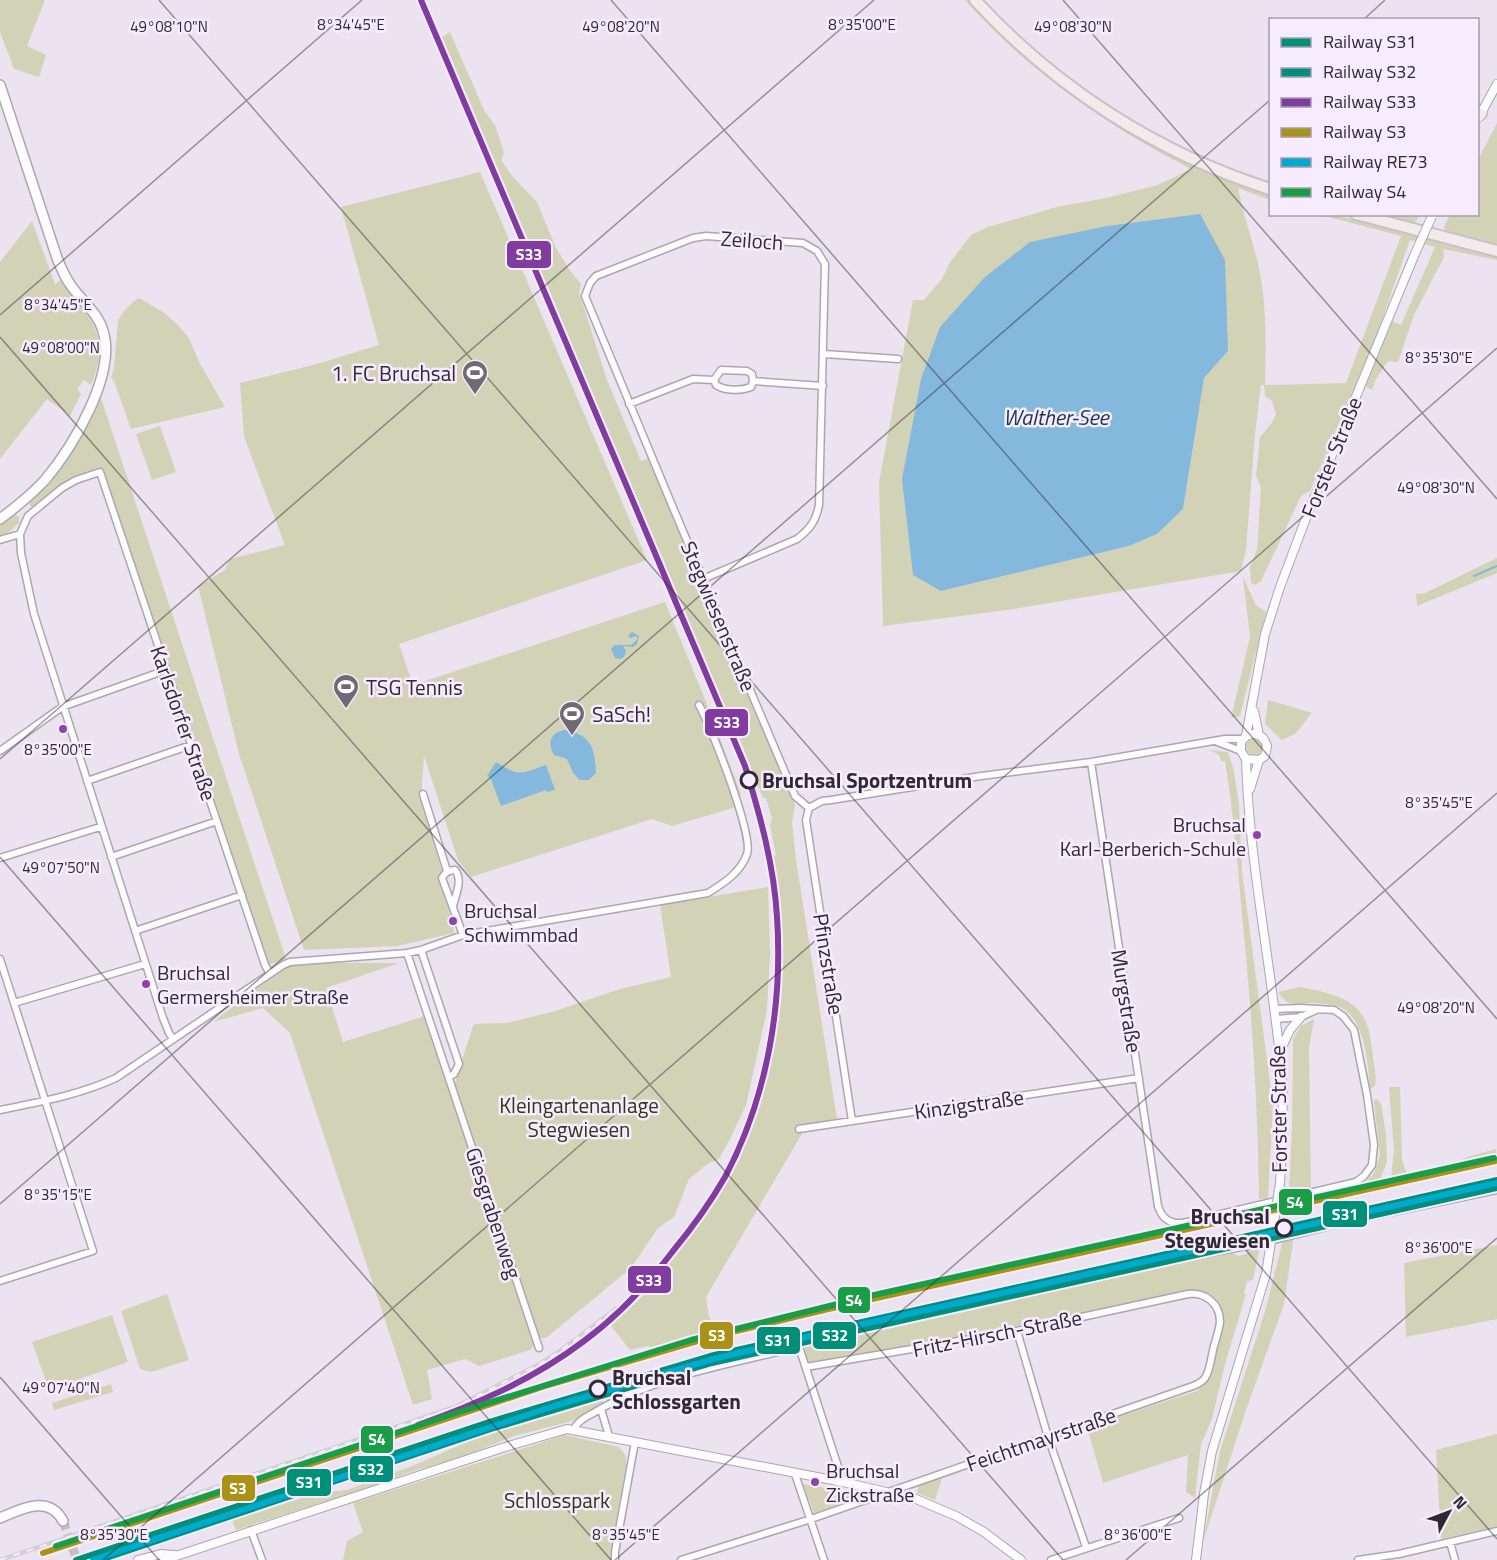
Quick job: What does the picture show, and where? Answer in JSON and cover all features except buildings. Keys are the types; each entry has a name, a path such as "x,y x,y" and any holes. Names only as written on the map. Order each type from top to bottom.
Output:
{"main road":[{"path":"975,0 1030,54 1099,107 1140,133 1187,157 1269,187"},
{"path":"0,85 64,274 97,319 105,338 106,357 92,400 77,433 58,463 45,479 0,519"},
{"path":"1364,216 1497,251"},
{"path":"0,1518 39,1504 53,1509 63,1521"}],"street":[{"path":"1479,117 1497,84"},
{"name":"Forster Straße","path":"1245,737 1253,706 1265,634 1280,587 1308,513 1432,216"},
{"name":"Zeiloch","path":"590,283 596,276 693,238 706,236 803,243 817,251 825,264 824,386 819,505 816,519 808,531 797,539 703,579"},
{"name":"Stegwiesenstraße","path":"590,283 585,296 629,404 795,796 809,808"},
{"path":"824,354 898,359"},
{"path":"721,370 747,371 752,374 753,381 751,387 745,389 722,389 716,385 714,380 721,370"},
{"path":"629,404 693,379 714,380"},
{"path":"753,381 824,386"},
{"name":"Karlsdorfer Straße","path":"28,516 62,488 76,480 100,472 265,965 270,974"},
{"path":"19,504 28,516 20,534 28,594 100,827 166,1026 173,1039"},
{"path":"0,540 20,534"},
{"path":"0,751 62,707 166,670"},
{"path":"0,1110 97,1087 116,1078 283,965 302,960 407,953 463,935 708,892 726,882 741,866 748,852 749,843 739,809 699,705"},
{"name":"Forster Straße","path":"1253,706 1259,735"},
{"path":"809,808 822,801 981,776 1091,762 1252,734 1265,739 1268,749 1265,756 1254,761 1246,759 1241,751 1215,741"},
{"path":"1241,751 1245,737"},
{"path":"87,781 191,745"},
{"name":"Forster Straße","path":"1196,1560 1204,1494 1214,1442 1266,1274 1280,1183 1283,1131 1279,1052 1255,872 1246,759"},
{"name":"Forster Straße","path":"1249,794 1259,760"},
{"name":"Murgstraße","path":"1091,762 1158,1206 1166,1219 1175,1223 1184,1223 1334,1188 1356,1182 1368,1171 1372,1165 1374,1145 1354,1030 1343,1016 1334,1010 1317,1010"},
{"path":"423,794 447,871"},
{"name":"Pfinzstraße","path":"809,808 806,820 852,1121"},
{"path":"111,857 217,821"},
{"path":"0,858 100,827"},
{"path":"453,906 460,881 459,874 455,870 447,871 442,878 463,935"},
{"path":"135,931 242,895"},
{"path":"421,950 459,1064 454,1074 449,1077"},
{"name":"Giesgrabenweg","path":"407,953 539,1348"},
{"path":"0,959 93,1251 0,1281"},
{"path":"14,1004 145,964"},
{"path":"1274,1009 1317,1010"},
{"path":"1276,1019 1301,1017 1317,1010"},
{"path":"1279,1052 1290,1030 1301,1017"},
{"name":"Kinzigstraße","path":"799,1129 1139,1078"},
{"path":"808,1340 1497,1190"},
{"name":"Fritz-Hirsch-Straße","path":"806,1367 1017,1331 1188,1294 1199,1294 1209,1298 1220,1317 1206,1376 1201,1383 1193,1386"},
{"path":"1017,1331 1048,1437 1086,1547"},
{"path":"574,1429 577,1423 601,1409 662,1382 799,1347 843,1482"},
{"name":"Feichtmayrstraße","path":"811,1519 1193,1386"},
{"path":"601,1409 609,1436"},
{"path":"164,1560 541,1436 574,1429 843,1482 916,1499 956,1516 1022,1560"},
{"path":"615,1560 635,1442"},
{"path":"795,1474 824,1560"},
{"path":"1051,1560 1179,1518"},
{"path":"681,1560 811,1519"},
{"path":"251,1530 262,1560"},
{"path":"1359,1560 1399,1554 1497,1531"},
{"path":"1450,1542 1455,1560"},
{"path":"1009,1560 1010,1550"},
{"path":"138,1560 161,1554 175,1555"}],"green space":[{"path":"0,0 45,0 27,46 46,55 39,77 14,69 0,32"},
{"path":"965,0 969,0 1008,41 1122,127 1172,156 1269,196 1269,200 1238,188 1258,264 1263,294 1266,340 1265,385 1346,383 1401,236 1325,216 1339,216 1497,256 1497,260 1443,249 1444,257 1414,315 1398,362 1388,361 1376,379 1372,390 1365,386 1392,321 1401,325 1435,247 1410,240 1377,334 1310,491 1301,496 1261,581 1255,585 1251,583 1250,567 1257,550 1261,487 1256,476 1260,437 1276,414 1272,401 1265,396 1264,385 1261,385 1246,550 1241,571 1007,610 883,626 879,482 913,300 924,300 942,279 951,261 971,235 988,227 1057,207 1158,185 1191,169 1099,115 1070,95 1015,50","holes":["1228,351 1204,377 1183,509 1157,534 1129,546 941,591"]},
{"path":"450,32 484,110 495,125 504,153 501,160 513,177 537,202 556,248 581,284 579,292 607,380 641,461 648,459 795,805 792,822 796,860 837,1119 807,1125 706,1297 709,1317 723,1335 655,1355 649,1346 630,1350 611,1326 651,1288 691,1235 730,1177 760,1106 774,1051 782,992 782,925 773,856 776,855 770,825 772,819 766,798 763,798 728,709 725,709 442,37"},
{"path":"1497,123 1497,244 1445,231 1444,227 1450,216 1479,216 1479,158"},
{"path":"480,172 647,560 399,644 413,685 665,602 741,794 733,808 672,826 652,819 471,877 458,860 424,756 421,799 442,871 454,933 397,946 304,950 239,754 198,586 225,570 230,559 285,545 244,437 240,383 317,364 379,345 341,207"},
{"path":"1385,216 1419,216 1413,225"},
{"path":"32,221 55,284 62,279 95,328 99,352 97,367 91,385 84,380 77,389 81,394 70,416 47,399 0,459 0,262"},
{"path":"139,298 163,312 189,338 199,362 225,407 131,429 111,378 118,321 127,308"},
{"path":"101,398 286,959 268,965 102,468 74,478 58,487 35,507 30,506 30,502 52,479 70,454"},
{"path":"160,426 176,472 152,480 136,434"},
{"path":"16,515 19,517 19,523 0,540 0,523"},
{"path":"1497,558 1497,573 1417,606 1416,594 1425,593"},
{"path":"1243,577 1256,605 1266,612 1240,716 1231,718 1250,637"},
{"path":"1268,700 1312,713 1295,734 1282,740 1265,724"},
{"path":"1251,739 1257,739 1262,747 1260,753 1251,755 1246,750 1246,744"},
{"path":"1210,750 1228,752 1234,771 1239,805 1242,872 1273,1105 1268,1199 1259,1199 1252,1027 1231,802 1225,761 1221,761 1219,755"},
{"name":"Kleingartenanlage Stegwiesen","path":"768,887 770,953 767,1010 746,1105 731,1137 719,1159 709,1163 689,1179 674,1217 658,1228 631,1268 546,1338 540,1338 454,1085 473,1026 475,1024 508,1023 555,1011 620,989 671,977 660,905"},
{"path":"295,963 399,963 326,988 343,1042 425,1016 534,1346 530,1350 479,1366 465,1359 427,1370 432,1399 413,1405 290,1033 263,1008 213,1022 276,974"},
{"path":"1300,987 1340,997 1359,1010 1369,1033 1375,1086 1370,1089 1361,1033 1350,1015 1342,1008 1332,1005 1290,1003 1278,992"},
{"path":"1314,1019 1309,1048 1311,1189 1289,1192 1293,1039 1301,1026"},
{"path":"1389,1087 1400,1087 1402,1160 1407,1174 1445,1168 1470,1156 1496,1149 1497,1165 1286,1212 1287,1204 1362,1187 1374,1173 1380,1155 1374,1103 1377,1099 1381,1103 1387,1162 1379,1182 1391,1177 1394,1150"},
{"path":"1294,1236 1284,1304 1246,1410 1203,1542 1220,1451 1266,1308 1283,1240"},
{"path":"1497,1245 1497,1319 1406,1337 1404,1263"},
{"path":"1260,1246 1253,1280 1247,1281 1244,1293 1246,1294 1225,1364 1212,1419 1201,1444 1195,1498 1186,1492 1188,1455 1103,1483 1087,1427 1197,1391 1204,1384 1212,1368 1221,1320 1217,1302 1211,1295 1187,1291 994,1331 889,1351 852,1354 808,1364 802,1338 878,1321 879,1325 1212,1254 1232,1252 1238,1256 1247,1254 1247,1249"},
{"path":"167,1294 189,1360 151,1372 140,1369 121,1311"},
{"path":"112,1315 128,1362 60,1386 58,1383 48,1387 32,1342"},
{"path":"111,1384 113,1392 54,1410 52,1403"},
{"path":"601,1396 604,1405 572,1421 514,1436 457,1459 413,1471 236,1530 229,1513 282,1497 347,1490 415,1465 503,1426"},
{"path":"1497,1434 1497,1526 1441,1539 1436,1450"},
{"name":"Schlosspark","path":"565,1435 619,1447 626,1456 611,1560 343,1560 347,1541 363,1532 353,1503"},
{"path":"943,1475 935,1500 917,1493 919,1483"},
{"path":"803,1484 859,1494 860,1497 814,1513"}],"water":[{"name":"Walther-See","path":"1200,214 1225,260 1228,351 1204,378 1183,509 1157,534 1129,546 941,591 913,575 902,479 921,379 940,327 985,277 1030,242 1107,226"},
{"path":"632,632 639,636 637,644 633,647 623,646 626,651 624,657 615,658 611,649 614,645 631,645 638,639 636,636 631,638 628,636"},
{"path":"564,730 580,735 593,749 596,773 589,780 580,780 573,773 567,759 554,755 551,739 556,733"},
{"path":"496,762 516,772 546,765 555,790 547,792 546,790 501,806 491,779 487,776"}],"waterway":[{"path":"1474,576 1497,566"}],"tunnel":[{"path":"63,1521 77,1560"}],"railway":[{"path":"0,1560 455,1407 538,1365 617,1308"}],"rail line":[{"name":"S33","path":"418,1425 504,1389 565,1355 609,1321 653,1276 687,1233 725,1177 752,1115 769,1050 777,984 778,950 777,917 770,859 745,766 421,0"},
{"name":"S4","path":"56,1546 459,1412 691,1340 874,1295 1494,1158"},
{"name":"S3","path":"43,1553 548,1385 711,1337 845,1305 1495,1161"},
{"name":"S31","path":"76,1560 489,1422 710,1356 1497,1180"},
{"name":"RE73","path":"93,1560 554,1406 717,1358 1497,1183"},
{"name":"S32","path":"100,1560 491,1429 712,1363 1497,1188"}],"place":[{"name":"1. FC Bruchsal","path":"475,396"},
{"name":"TSG Tennis","path":"346,710"},
{"name":"SaSch!","path":"572,737"},
{"name":"Bruchsal Sportzentrum","path":"749,780"},
{"name":"Bruchsal Karl-Berberich-Schule","path":"1257,835"},
{"name":"Bruchsal Schwimmbad","path":"453,921"},
{"name":"Bruchsal Germersheimer Straße","path":"146,984"},
{"name":"Bruchsal Stegwiesen","path":"1284,1228"},
{"name":"Bruchsal Schlossgarten","path":"598,1389"},
{"name":"Bruchsal Zickstraße","path":"815,1482"}]}
